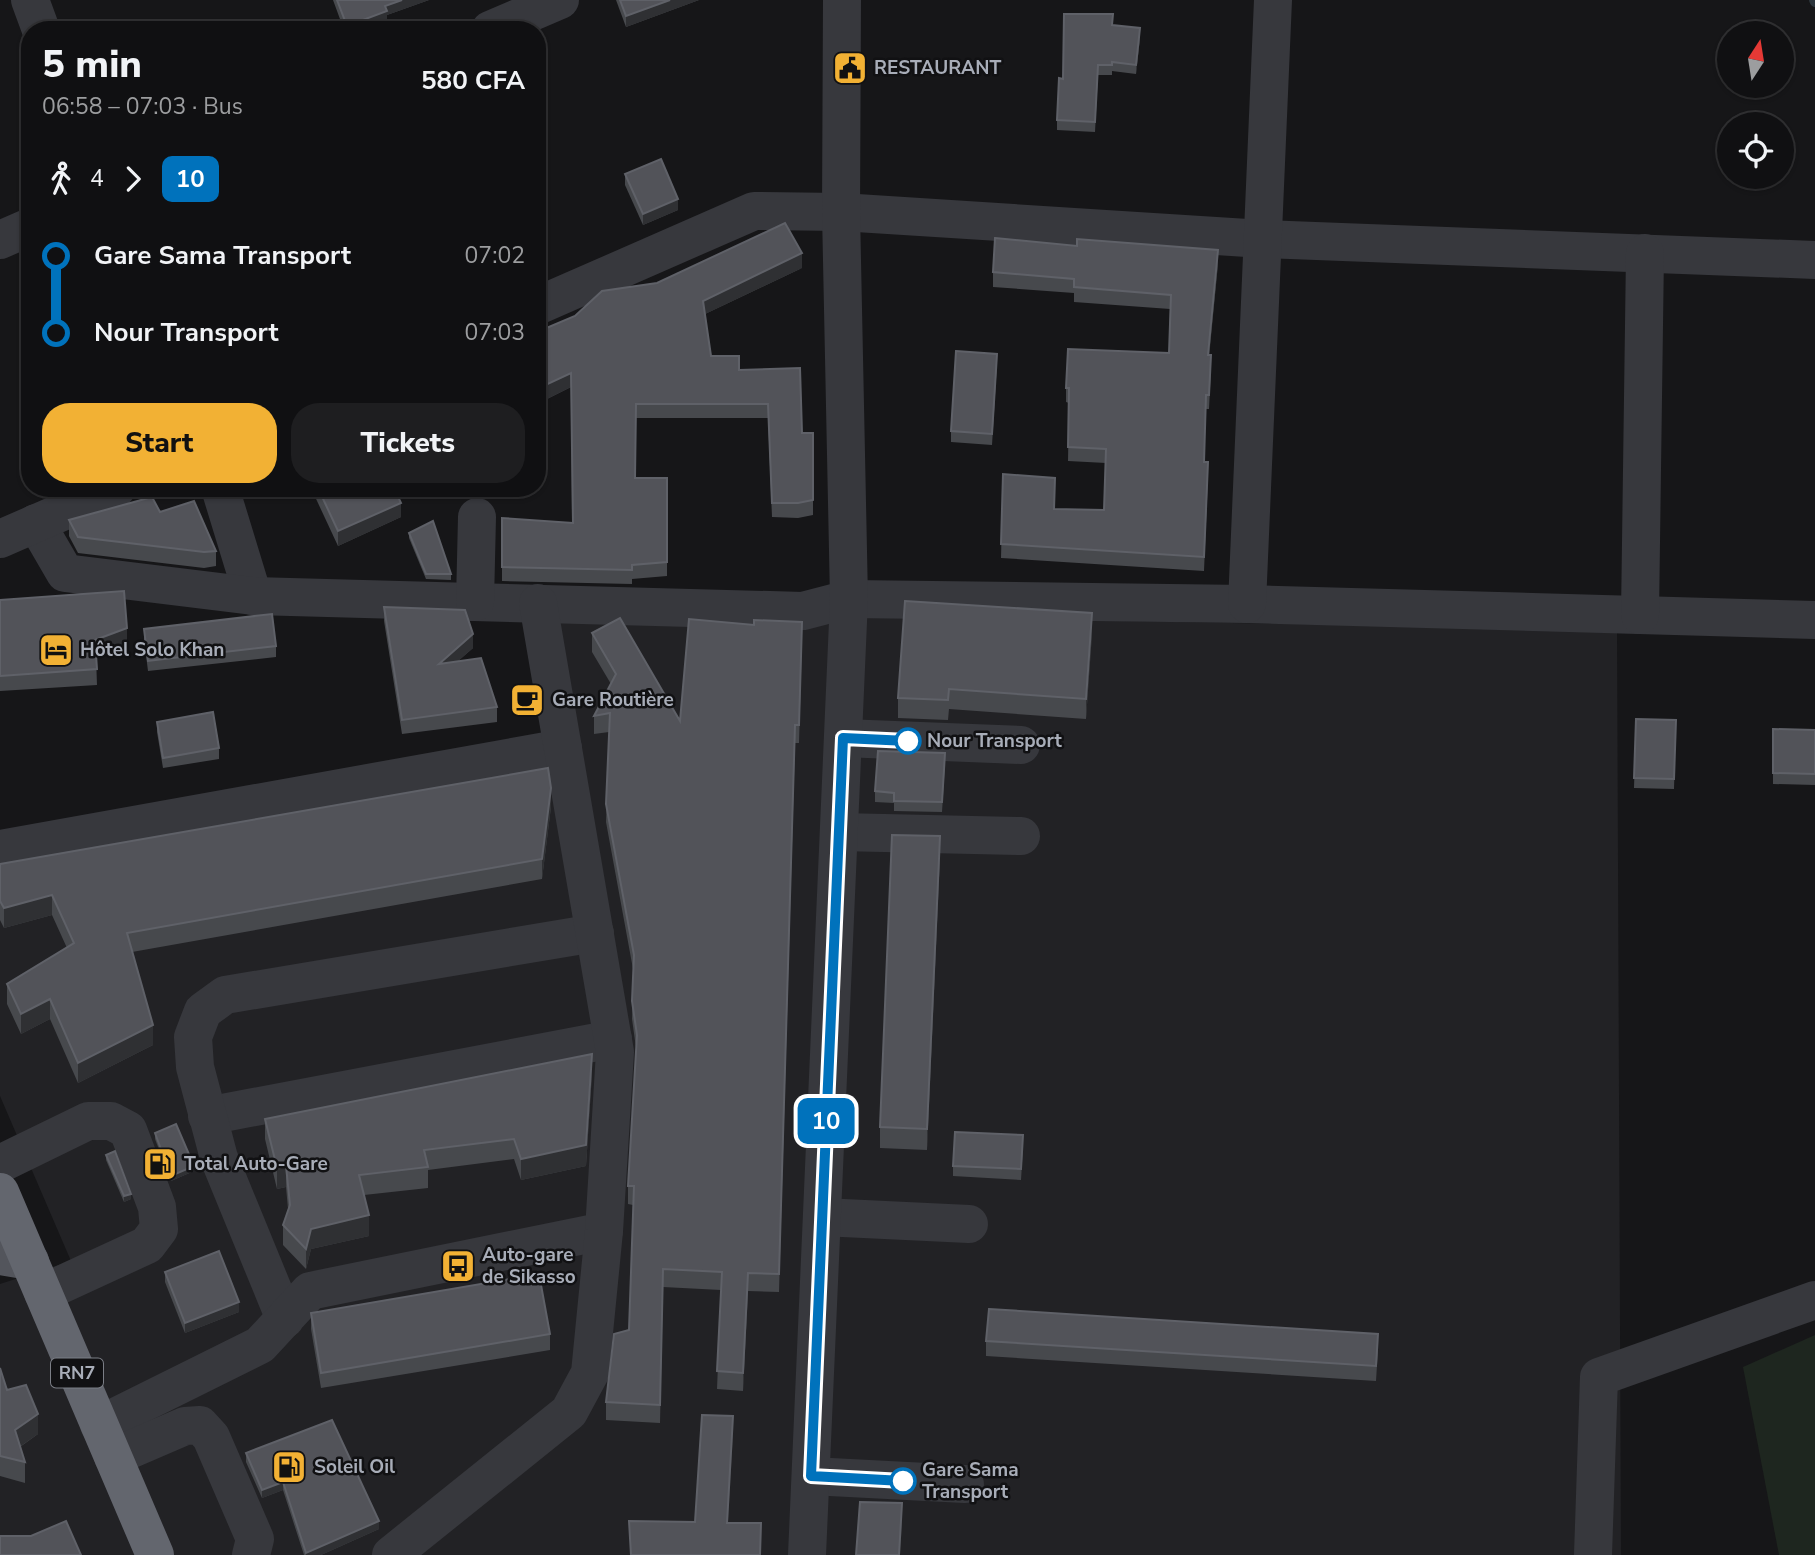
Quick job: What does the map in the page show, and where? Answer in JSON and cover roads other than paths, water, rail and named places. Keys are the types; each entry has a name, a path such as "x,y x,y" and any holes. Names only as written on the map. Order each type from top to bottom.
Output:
{"highway":[{"name":"RN7","path":"0,1192 24,1270 106,1441 155,1555"}],"street":[{"path":"30,0 38,21"},
{"path":"511,21 560,0"},
{"path":"807,1555 849,598 841,212 842,0"},
{"path":"1247,604 1273,0"},
{"path":"546,302 754,211 841,212 1263,239 1815,260"},
{"path":"0,240 21,231"},
{"path":"1640,615 1645,253"},
{"path":"0,539 96,497"},
{"path":"223,497 253,596"},
{"path":"475,602 477,517"},
{"path":"36,523 65,573 253,596 803,611 849,598 1247,604 1815,620"},
{"path":"391,1555 569,1412 590,1373 604,1231 615,1052 538,603"},
{"path":"843,738 1021,745"},
{"path":"0,849 563,748"},
{"path":"839,832 1021,836"},
{"path":"285,1319 219,1158 207,1116 195,1067 193,1037 203,1011 225,995 595,933"},
{"path":"207,1116 613,1039"},
{"path":"0,1164 88,1121 111,1121 128,1130 157,1208 159,1229 147,1245 24,1270"},
{"path":"822,1217 969,1224"},
{"path":"106,1441 260,1345 310,1291 604,1231"},
{"path":"1593,1555 1599,1377 1815,1300"},
{"path":"106,1441 200,1425 211,1437 255,1539 251,1555"},
{"path":"811,1476 965,1483"}],"place":[{"name":"RESTAURANT","path":"850,68"},
{"name":"Hôtel Solo Khan","path":"56,650"},
{"name":"Gare Routière","path":"527,700"},
{"name":"Nour Transport","path":"908,741"},
{"name":"Total Auto-Gare","path":"160,1164"},
{"name":"Auto-gare de Sikasso","path":"458,1266"},
{"name":"Soleil Oil","path":"289,1467"},
{"name":"Gare Sama Transport","path":"903,1481"}]}
